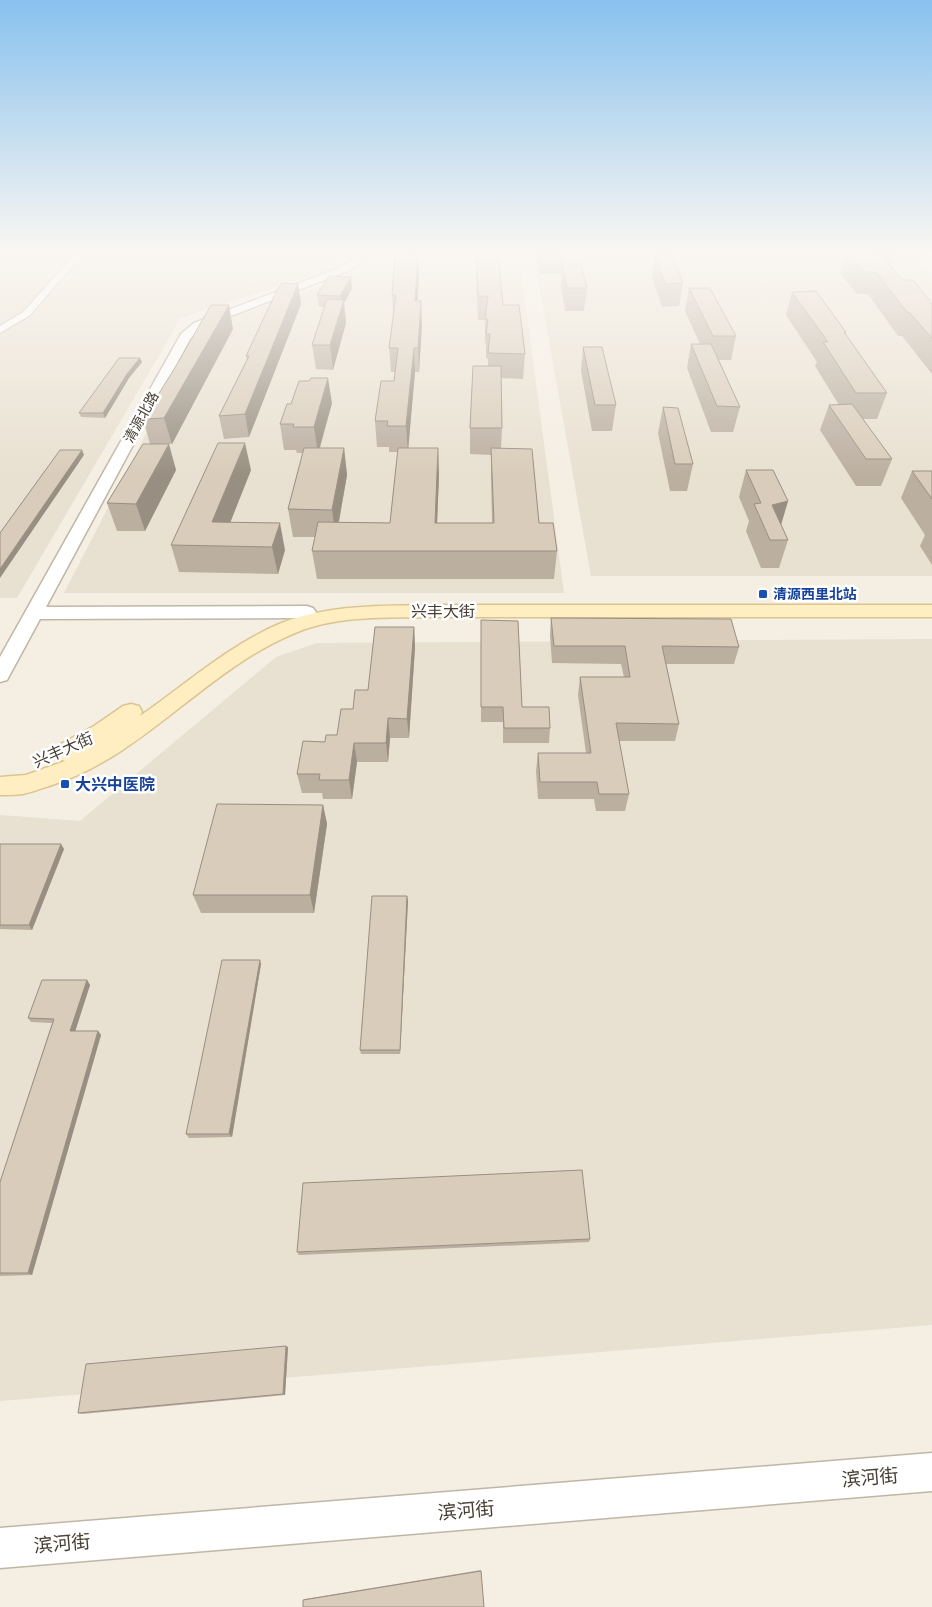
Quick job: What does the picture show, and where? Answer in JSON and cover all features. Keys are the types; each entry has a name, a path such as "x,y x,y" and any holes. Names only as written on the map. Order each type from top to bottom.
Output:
{"main road":[{"name":"兴丰大街","path":"0,772 18,770 51,758 102,732 237,639 270,623 337,605 374,602 932,598"},
{"name":"兴丰大街","path":"0,786 26,784 66,770 111,748 228,662 254,646 271,636 328,617 360,612 443,611 932,610"}],"street":[{"name":"清源北路","path":"0,675 184,337 197,326"},
{"path":"33,613 307,612"},
{"name":"滨河街","path":"0,1548 932,1472"}],"shaded area":[{"path":"0,326 176,326 17,598 0,598"},
{"path":"209,326 528,326 564,593 64,593 196,337"},
{"path":"546,326 932,326 932,576 591,576"},
{"path":"932,639 932,1325 0,1401 0,815 80,821 276,657 317,643"}],"building":[{"path":"199,326 217,326 164,418 143,419"},
{"path":"260,326 281,326 245,414 219,416 249,356 246,356"},
{"path":"318,326 336,326 330,345 312,345"},
{"path":"392,326 419,326 418,348 414,348 406,426 387,426 388,421 375,421 381,381 394,381 398,348 389,348"},
{"path":"487,326 522,326 525,354 488,353 490,334 486,334"},
{"path":"708,326 731,326 736,336 713,336"},
{"path":"816,326 842,326 887,393 856,393 823,342 828,342"},
{"path":"921,326 932,326 932,338"},
{"path":"691,344 711,344 740,407 717,406"},
{"path":"583,347 602,347 616,405 595,405"},
{"path":"119,358 140,358 127,374 103,413 79,413"},
{"path":"473,366 501,366 502,428 470,428"},
{"path":"311,378 328,378 314,427 293,427 294,424 280,424 287,404 291,404 299,381 309,381"},
{"path":"852,404 892,459 866,459 829,405"},
{"path":"663,407 678,408 693,464 675,464"},
{"path":"218,443 245,443 212,522 280,523 272,547 171,545"},
{"path":"143,444 169,444 136,504 107,503"},
{"path":"304,448 344,448 332,510 288,509"},
{"path":"398,448 438,448 435,523 494,523 491,448 532,449 539,523 553,523 557,551 312,551 318,522 390,523"},
{"path":"60,450 82,450 0,569 0,533"},
{"path":"746,470 773,470 788,501 772,505 788,540 770,540 754,504 761,503"},
{"path":"912,471 932,471 932,499"},
{"path":"551,618 731,619 739,647 662,646 679,724 616,723 629,794 599,794 597,782 540,782 538,753 591,753 580,677 630,677 625,646 554,646"},
{"path":"481,620 518,621 522,707 549,707 550,728 504,728 503,707 481,707"},
{"path":"375,627 414,627 407,719 388,718 386,743 354,743 349,780 319,780 320,774 297,774 303,741 325,742 326,735 337,735 341,709 353,709 355,690 368,690"},
{"path":"217,804 323,805 310,895 193,895"},
{"path":"0,844 61,844 29,925 0,925"},
{"path":"372,896 407,896 400,1050 360,1050"},
{"path":"222,960 260,960 229,1134 186,1134"},
{"path":"42,980 87,980 70,1031 98,1031 28,1273 0,1273 0,1182 54,1019 28,1018"},
{"path":"582,1170 590,1239 297,1252 303,1183"},
{"path":"286,1346 283,1394 78,1413 86,1364"},
{"path":"481,1571 484,1607 303,1607 303,1600"}],"place":[{"name":"清源西里北站","path":"763,594"},
{"name":"大兴中医院","path":"65,784"}]}
